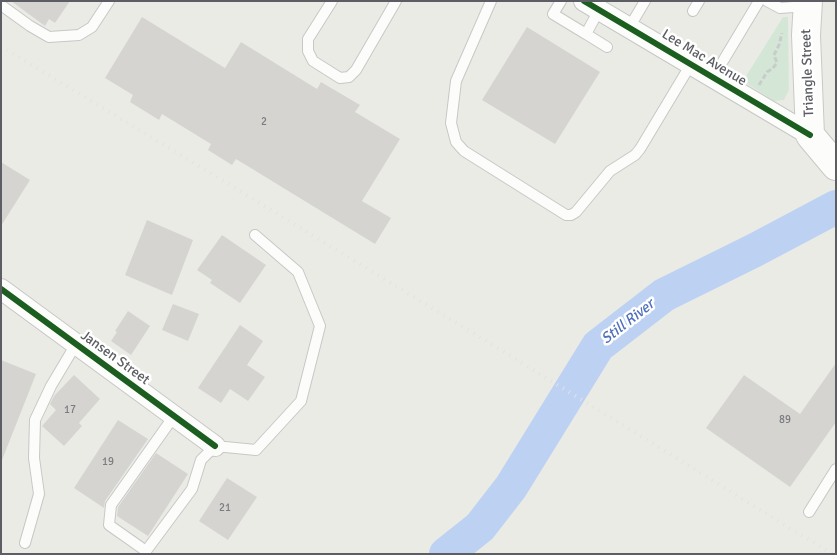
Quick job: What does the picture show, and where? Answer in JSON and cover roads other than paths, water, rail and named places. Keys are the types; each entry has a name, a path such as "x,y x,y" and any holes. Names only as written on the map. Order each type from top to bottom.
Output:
{"street":[{"name":"Triangle Street","path":"808,4 806,35 823,151"},
{"name":"Lee Mac Avenue","path":"592,6 750,100 823,151"},
{"name":"Jansen Street","path":"1,289 215,446"}],"lane":[{"path":"1,5 49,37 79,36 92,27 109,1"},
{"path":"332,1 308,39 308,51 312,61 340,78 349,77 356,70 396,1"},
{"path":"491,1 456,81 450,123 456,142 464,152 566,215 572,215 576,212 610,171 635,155 640,149 691,64"},
{"path":"561,1 553,14 607,47"},
{"path":"629,28 645,1"},
{"path":"693,11 699,1"},
{"path":"723,60 759,1"},
{"path":"767,1 780,8 808,4"},
{"path":"586,34 592,6"},
{"path":"174,416 111,505 109,525 146,551 192,489 201,460 215,446 256,450 301,401 320,326 298,272 256,235"},
{"path":"25,543 39,494 34,458 36,420 52,386 76,344"},
{"path":"809,512 836,469"}],"waterway":[{"name":"Still River","path":"446,554 480,527 511,487 598,346 664,295 836,207"}],"railway":[{"path":"1,46 832,554"}]}
